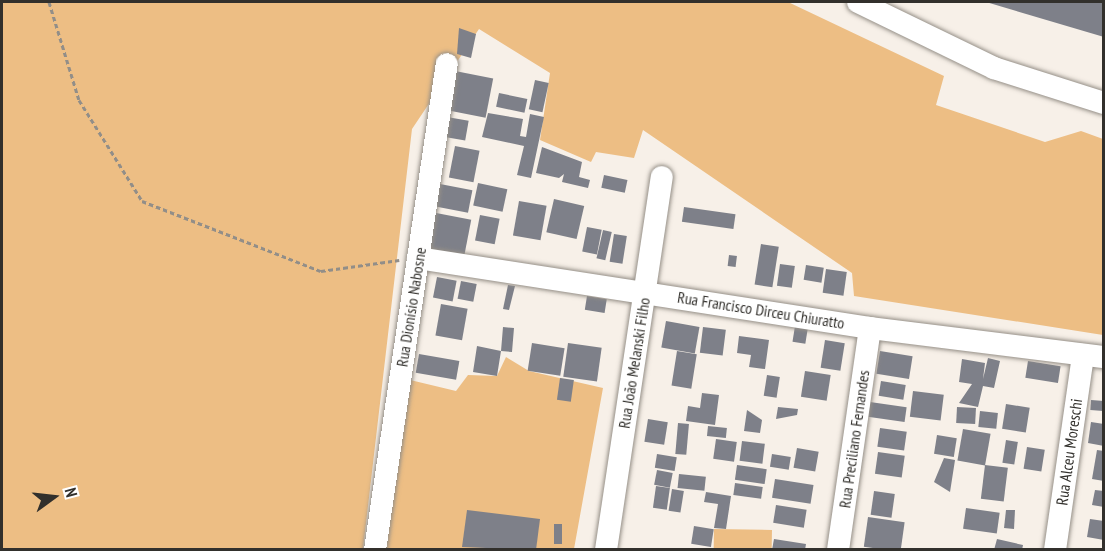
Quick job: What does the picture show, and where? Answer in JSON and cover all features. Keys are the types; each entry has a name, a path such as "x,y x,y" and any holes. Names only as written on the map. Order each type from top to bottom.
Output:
{"street":[{"path":"858,2 994,68 1104,103"},
{"name":"Rua Dionísio Nabosne","path":"375,549 447,64"},
{"name":"Rua João Melanski Filho","path":"606,549 662,177"},
{"name":"Rua Francisco Dirceu Chiuratto","path":"418,258 645,290 870,328 1093,356"},
{"name":"Rua Preciliano Fernandes","path":"838,549 870,328"},
{"name":"Rua Alceu Moreschi","path":"1055,549 1093,356"}],"path":[{"path":"50,2 79,100 142,201 321,272 418,258"}],"shaded area":[{"path":"2,2 788,2 944,76 936,105 1045,142 1081,131 1103,139 1103,335 854,296 852,273 643,130 634,158 596,152 591,162 540,140 550,73 479,29 412,129 363,549 2,549"},
{"path":"506,357 529,371 603,388 574,549 381,550 406,379 456,391 468,375 497,376"},
{"path":"714,529 772,530 772,550 714,550"}],"building":[{"path":"986,2 1104,2 1104,37"},
{"path":"459,28 476,34 471,58 457,54"},
{"path":"450,70 493,78 486,118 442,109"},
{"path":"535,80 549,83 542,112 529,109"},
{"path":"499,93 527,99 524,113 496,107"},
{"path":"488,113 523,119 520,136 526,137 530,114 544,117 531,178 517,175 524,146 482,137"},
{"path":"447,117 469,121 465,141 444,137"},
{"path":"455,146 480,151 473,182 449,177"},
{"path":"542,147 582,162 579,177 590,180 588,188 562,182 564,174 559,178 536,173"},
{"path":"604,175 627,180 625,193 601,188"},
{"path":"478,183 507,189 503,212 473,205"},
{"path":"440,184 472,190 468,213 436,207"},
{"path":"554,199 584,206 577,239 546,232"},
{"path":"519,201 547,206 540,240 513,235"},
{"path":"684,207 735,214 733,229 682,222"},
{"path":"431,212 471,220 464,256 424,248"},
{"path":"480,215 500,219 495,244 475,241"},
{"path":"587,227 602,230 597,254 582,252"},
{"path":"603,230 612,232 605,260 596,258"},
{"path":"614,234 627,236 622,264 610,262"},
{"path":"761,244 779,247 772,287 755,284"},
{"path":"729,255 737,256 736,267 728,266"},
{"path":"780,264 795,266 792,288 777,286"},
{"path":"806,265 824,268 821,283 804,280"},
{"path":"826,269 847,272 843,296 823,293"},
{"path":"437,277 457,281 453,301 433,298"},
{"path":"461,281 477,284 473,302 458,299"},
{"path":"508,285 515,286 509,310 503,309"},
{"path":"587,296 607,299 605,313 585,310"},
{"path":"441,304 468,309 462,340 435,336"},
{"path":"666,321 699,327 695,353 661,348"},
{"path":"795,326 808,328 805,344 792,342"},
{"path":"503,327 514,328 512,352 501,351"},
{"path":"703,327 726,330 723,356 700,353"},
{"path":"739,336 769,340 765,369 749,367 751,355 737,353"},
{"path":"825,340 845,343 840,371 821,368"},
{"path":"532,343 565,348 560,376 528,371"},
{"path":"568,343 602,348 597,381 563,377"},
{"path":"477,346 501,351 497,376 473,372"},
{"path":"677,351 697,354 691,389 672,386"},
{"path":"880,351 913,356 909,379 876,374"},
{"path":"419,354 459,361 456,380 416,373"},
{"path":"988,358 1000,361 994,388 983,386 978,407 959,403 972,384 959,382 962,359 985,363 983,379"},
{"path":"1028,361 1061,366 1058,383 1025,378"},
{"path":"805,371 831,375 827,401 801,397"},
{"path":"767,375 780,377 777,398 764,396"},
{"path":"560,378 574,380 571,402 557,400"},
{"path":"881,381 906,385 903,400 879,396"},
{"path":"913,391 944,395 941,421 910,417"},
{"path":"702,393 719,395 715,425 686,421 688,406 700,408"},
{"path":"1091,400 1104,401 1103,411 1090,410"},
{"path":"870,402 907,407 905,422 868,417"},
{"path":"1006,404 1030,408 1026,432 1002,429"},
{"path":"778,407 798,409 797,415 776,419"},
{"path":"957,407 976,408 975,424 956,423"},
{"path":"747,410 762,420 760,433 744,431"},
{"path":"980,411 998,413 996,429 978,427"},
{"path":"648,419 668,422 664,445 644,442"},
{"path":"1091,422 1104,424 1104,446 1088,443"},
{"path":"678,423 689,424 686,455 675,454"},
{"path":"708,426 727,428 726,438 707,436"},
{"path":"880,428 907,432 904,451 877,447"},
{"path":"963,429 991,434 985,465 957,461"},
{"path":"937,435 957,438 954,457 934,454"},
{"path":"716,439 737,442 734,462 713,459"},
{"path":"1006,440 1018,442 1014,465 1002,463"},
{"path":"742,441 765,444 762,464 740,461"},
{"path":"1027,447 1045,450 1041,472 1024,469"},
{"path":"797,448 819,452 815,472 794,468"},
{"path":"1097,450 1104,451 1104,481 1092,479"},
{"path":"878,452 905,456 902,478 875,474"},
{"path":"657,454 677,457 675,471 655,468"},
{"path":"772,454 791,457 789,470 770,467"},
{"path":"944,458 955,460 950,492 934,482"},
{"path":"737,465 767,469 765,484 735,480"},
{"path":"985,465 1008,468 1004,502 981,499"},
{"path":"657,470 673,473 670,488 654,485"},
{"path":"679,474 706,477 704,491 678,488"},
{"path":"775,479 814,485 811,504 772,498"},
{"path":"735,483 763,487 761,499 733,495"},
{"path":"656,486 670,488 667,510 653,508"},
{"path":"672,489 684,491 680,513 669,511"},
{"path":"1095,490 1104,491 1104,507 1092,505"},
{"path":"874,491 895,494 891,518 871,515"},
{"path":"706,492 731,496 726,529 714,528 718,504 704,502"},
{"path":"776,505 807,510 804,528 773,523"},
{"path":"966,508 1000,513 997,534 963,529"},
{"path":"467,510 540,519 536,550 462,547"},
{"path":"1006,510 1015,510 1014,529 1004,528"},
{"path":"868,517 905,522 901,550 864,547"},
{"path":"1090,519 1104,521 1104,540 1087,537"},
{"path":"554,524 562,524 562,544 554,544"},
{"path":"694,526 714,529 711,547 691,544"},
{"path":"774,539 806,544 805,550 772,550"},
{"path":"997,539 1023,545 1022,550 994,550"}]}
